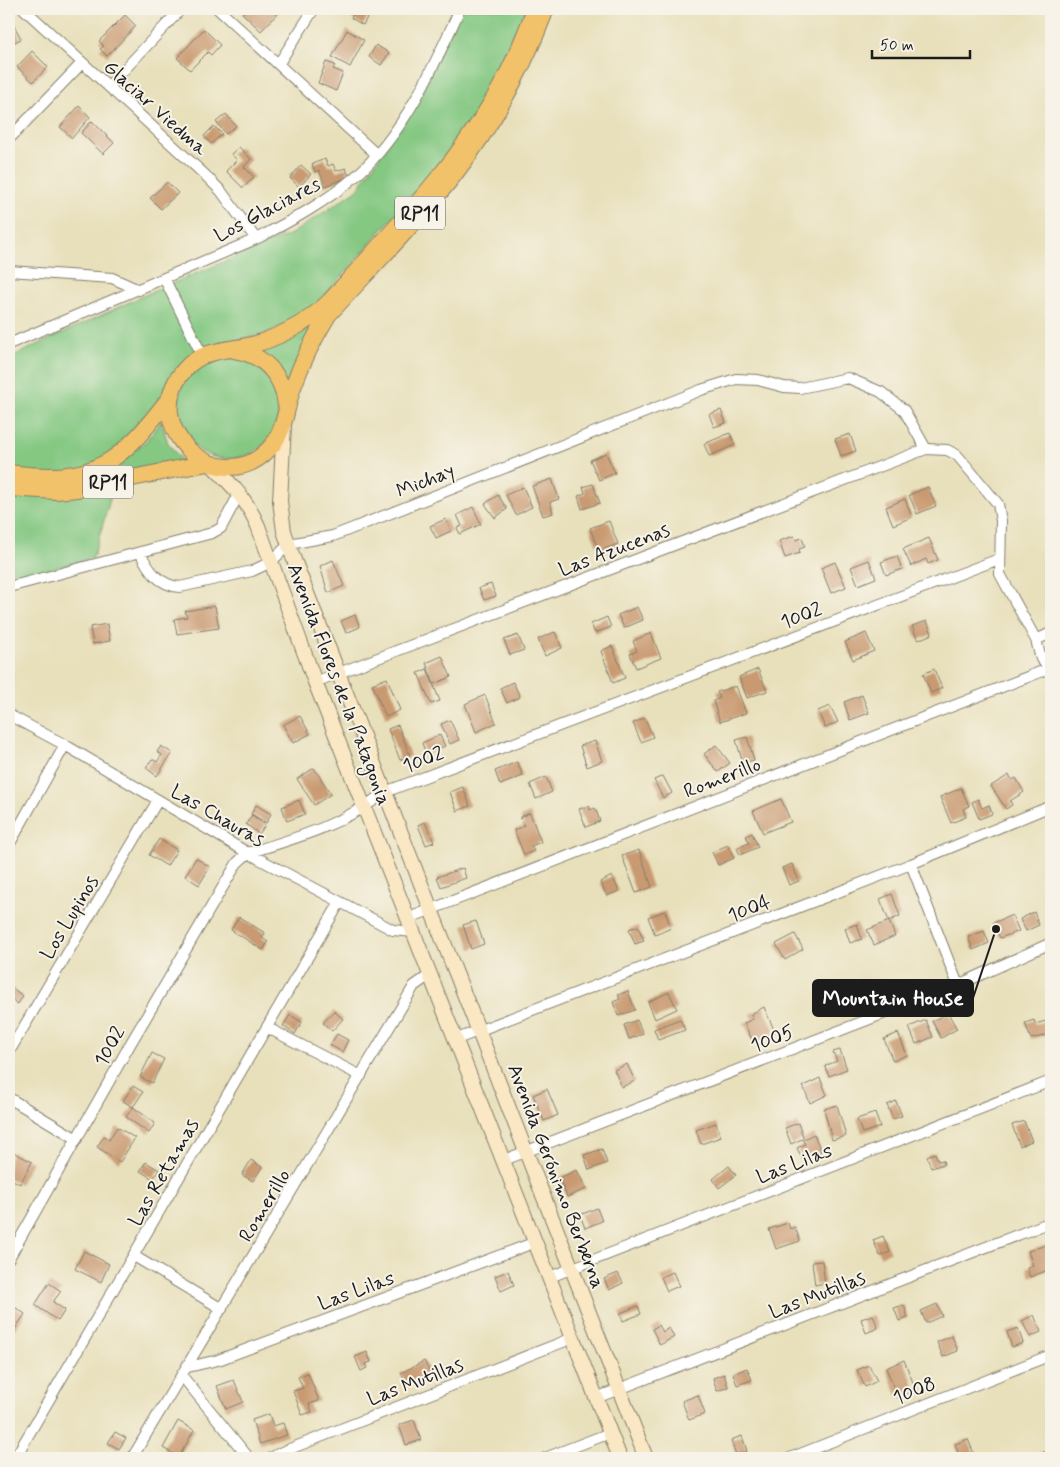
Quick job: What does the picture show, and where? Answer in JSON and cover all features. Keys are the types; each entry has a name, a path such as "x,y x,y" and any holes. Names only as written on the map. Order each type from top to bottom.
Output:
{"main road":[{"name":"RP11","path":"9,473 64,476 96,468 116,456 140,437 170,396 176,381 185,368 202,355 256,344 284,333 318,313 439,175 470,136 507,76 535,9"},
{"name":"RP11","path":"170,396 171,421 181,443 192,455 208,463 223,466 239,466 254,460 268,451 278,439 302,366 328,315 449,181 475,145 516,77 546,9"},
{"name":"RP11","path":"229,350 243,351 258,357 270,367 279,379 285,394 285,417"},
{"name":"RP11","path":"9,488 56,491 77,489 208,463"}],"street":[{"name":"Glaciar Viedma","path":"24,9 221,191 256,239"},
{"path":"109,86 181,9"},
{"path":"218,9 376,154"},
{"path":"279,63 314,9"},
{"name":"Los Glaciares","path":"9,344 256,239 295,219 334,194 357,175 376,154 408,109 460,9"},
{"path":"9,139 82,64"},
{"path":"9,271 112,278 139,290"},
{"path":"164,278 202,355"},
{"name":"Michay","path":"289,544 333,536 701,390 736,379 758,380 784,387 800,388 848,378 862,383 881,392 904,410 926,449"},
{"name":"Avenida Flores de la Patagonia","path":"285,417 280,501 289,544 431,909"},
{"path":"926,449 946,450 957,455 998,504 1001,521 1000,574 1036,640 1041,659 1050,669"},
{"name":"Las Azucenas","path":"315,682 926,449"},
{"name":"Avenida Flores de la Patagonia","path":"208,463 240,492 249,506 315,682 414,932"},
{"path":"9,587 212,533 221,528 240,492"},
{"path":"140,552 146,565 157,578 169,586 180,587 252,571 271,562 289,544"},
{"name":"1002","path":"9,1258 132,1040 237,863 248,853 329,825 366,807 385,792 999,559"},
{"path":"1036,640 1051,633"},
{"name":"Romerillo","path":"409,918 1050,669"},
{"name":"Las Chauras","path":"9,715 65,745 248,853 393,930 414,932"},
{"path":"9,846 65,745"},
{"name":"Los Lupinos","path":"9,1052 158,800"},
{"name":"1004","path":"457,1040 912,864 1051,806"},
{"path":"912,864 958,984"},
{"name":"Las Retamas","path":"15,1458 340,902"},
{"name":"Avenida Gerónimo Berberna","path":"431,909 646,1458"},
{"path":"414,932 620,1458"},
{"name":"1005","path":"504,1160 958,984 1051,943"},
{"name":"Romerillo","path":"132,1458 414,986 431,974"},
{"path":"268,1028 360,1076"},
{"name":"Las Lilas","path":"550,1277 1051,1081"},
{"path":"9,1098 77,1139"},
{"name":"Las Mutillas","path":"596,1398 1051,1222"},
{"name":"Las Lilas","path":"185,1371 536,1242"},
{"path":"134,1256 222,1309"},
{"name":"Las Mutillas","path":"271,1458 282,1452 573,1338"},
{"name":"1008","path":"790,1458 1051,1355"},
{"path":"185,1371 249,1458"},
{"path":"545,1458 610,1433"}],"green space":[{"path":"462,9 526,9 494,82 450,151 311,310 268,333 208,347 165,394 123,460 147,440 161,421 168,443 183,462 114,476 111,496 93,558 9,580 9,358 147,294 293,233 357,190 378,159"},
{"path":"320,319 287,386 255,350"},
{"path":"228,357 247,361 264,372 275,389 279,408 275,427 264,444 247,455 228,459 209,455 192,444 181,427 177,408 181,389 192,372 209,361"}],"building":[{"path":"247,9 278,9 280,11 261,31 242,13"},
{"path":"356,9 372,9 363,25 351,18"},
{"path":"125,15 136,26 107,56 100,49 104,46 99,41"},
{"path":"13,23 21,39 9,45 9,25"},
{"path":"204,29 220,45 211,55 208,52 190,70 177,58"},
{"path":"347,30 364,40 350,67 332,57"},
{"path":"376,45 389,53 381,65 369,57"},
{"path":"32,51 48,67 33,82 17,67"},
{"path":"326,62 335,65 333,69 343,73 336,91 318,83"},
{"path":"79,106 90,117 72,138 60,127"},
{"path":"226,114 236,126 226,134 216,122"},
{"path":"92,121 114,143 103,154 81,133"},
{"path":"214,126 222,134 211,144 204,136"},
{"path":"239,147 251,159 244,167 254,177 243,188 226,171 237,160 231,154"},
{"path":"325,159 328,166 333,164 336,171 346,168 349,177 325,186 319,170 315,172 312,164"},
{"path":"301,165 311,174 299,187 290,178"},
{"path":"167,182 178,193 161,209 150,198"},
{"path":"721,410 726,423 714,427 709,414"},
{"path":"730,433 735,445 709,456 704,444"},
{"path":"850,434 856,451 841,456 835,439"},
{"path":"606,453 615,473 599,480 590,460"},
{"path":"552,479 559,499 550,502 553,513 543,516 532,486"},
{"path":"593,484 600,503 582,509 578,496 585,493 583,487"},
{"path":"523,487 532,507 516,515 506,495"},
{"path":"928,487 936,506 917,514 909,495"},
{"path":"498,495 507,509 495,518 485,504"},
{"path":"905,499 912,517 893,525 886,507"},
{"path":"473,507 481,524 460,534 457,528 462,526 457,515"},
{"path":"446,519 451,531 436,538 430,526"},
{"path":"609,521 618,544 599,551 590,528"},
{"path":"794,536 796,540 802,538 805,547 799,549 800,553 785,558 779,541"},
{"path":"929,538 938,560 928,564 926,559 911,566 903,549"},
{"path":"897,556 902,569 886,575 881,562"},
{"path":"333,560 344,586 328,593 320,566"},
{"path":"869,560 876,578 858,585 851,567"},
{"path":"835,562 846,587 831,593 821,568"},
{"path":"491,584 496,596 484,600 479,588"},
{"path":"215,606 219,628 177,634 174,619 187,617 185,611"},
{"path":"637,607 643,620 624,628 618,615"},
{"path":"355,615 360,627 346,633 341,621"},
{"path":"607,617 611,627 595,633 591,624"},
{"path":"927,621 932,634 918,640 912,626"},
{"path":"107,624 110,641 93,644 90,627"},
{"path":"555,632 562,648 545,656 538,639"},
{"path":"651,633 661,658 636,668 630,654 637,651 633,641"},
{"path":"866,633 874,651 853,660 845,642"},
{"path":"518,635 524,650 510,655 504,640"},
{"path":"612,646 625,678 613,683 601,651"},
{"path":"442,656 451,677 434,684 426,663"},
{"path":"427,669 440,701 431,704 418,673"},
{"path":"758,669 767,691 747,698 739,677"},
{"path":"934,669 942,688 931,693 923,674"},
{"path":"387,678 400,710 386,717 372,684"},
{"path":"513,682 520,697 507,703 500,688"},
{"path":"736,686 746,713 720,722 713,701 720,698 717,692"},
{"path":"485,695 496,723 476,732 465,704"},
{"path":"862,695 869,713 850,720 844,702"},
{"path":"830,706 838,722 825,728 818,711"},
{"path":"300,716 310,734 293,743 283,725"},
{"path":"645,718 653,737 641,742 633,723"},
{"path":"450,720 459,740 450,744 441,724"},
{"path":"398,725 410,756 400,760 388,729"},
{"path":"440,735 445,746 426,754 422,743"},
{"path":"747,737 754,760 743,763 736,740"},
{"path":"595,741 602,761 587,767 580,746"},
{"path":"716,745 730,763 718,772 704,754"},
{"path":"161,746 172,753 157,776 146,768 152,759 157,762 162,755 157,752"},
{"path":"517,762 523,776 500,785 495,771"},
{"path":"314,768 331,794 314,805 297,779"},
{"path":"1009,775 1012,780 1016,778 1024,792 1010,801 1012,805 1006,809 991,786"},
{"path":"663,776 672,793 663,798 654,780"},
{"path":"546,777 552,792 536,799 530,784"},
{"path":"463,787 470,806 457,811 450,792"},
{"path":"961,788 969,806 963,809 966,817 951,823 940,797"},
{"path":"781,799 791,822 763,833 753,811"},
{"path":"978,799 982,808 989,805 992,814 979,819 972,802"},
{"path":"299,800 305,814 287,821 282,807"},
{"path":"256,805 271,814 266,823 251,814"},
{"path":"589,806 590,810 595,808 600,821 586,827 579,809"},
{"path":"530,813 541,842 531,846 534,851 524,855 514,830 524,826 520,817"},
{"path":"252,815 265,825 259,834 246,824"},
{"path":"425,822 434,842 426,845 418,825"},
{"path":"752,833 758,847 740,855 737,848 749,843 746,836"},
{"path":"159,839 177,850 167,866 149,855"},
{"path":"728,845 734,858 718,865 712,852"},
{"path":"639,850 652,887 636,893 622,856"},
{"path":"196,858 210,867 199,885 185,876"},
{"path":"792,864 799,881 789,885 782,868"},
{"path":"463,868 466,878 441,887 437,877"},
{"path":"612,876 619,891 607,896 600,882"},
{"path":"892,894 900,916 889,921 880,899"},
{"path":"665,911 671,928 655,935 648,917"},
{"path":"1034,912 1039,925 1026,931 1020,919"},
{"path":"1012,915 1019,931 1000,938 993,923"},
{"path":"239,917 265,933 262,938 268,942 263,950 231,930"},
{"path":"476,921 484,944 471,949 463,925"},
{"path":"889,921 895,936 874,945 867,930"},
{"path":"857,924 862,939 850,943 845,928"},
{"path":"638,926 644,941 635,944 629,929"},
{"path":"984,931 989,943 973,950 968,937"},
{"path":"795,934 803,949 785,960 776,944"},
{"path":"9,986 23,996 18,1004 9,998"},
{"path":"628,991 635,1010 618,1016 613,1002 620,999 618,995"},
{"path":"669,992 677,1009 655,1019 648,1002"},
{"path":"764,1007 775,1032 753,1042 744,1023 753,1019 751,1014"},
{"path":"334,1011 343,1019 332,1031 323,1023"},
{"path":"948,1013 957,1029 941,1038 932,1021"},
{"path":"290,1015 302,1022 295,1034 283,1026"},
{"path":"680,1019 685,1030 658,1040 654,1029"},
{"path":"637,1020 643,1034 629,1039 624,1025"},
{"path":"926,1020 933,1037 916,1044 909,1027"},
{"path":"1034,1020 1035,1024 1046,1021 1051,1034 1031,1039 1025,1023"},
{"path":"898,1033 907,1055 893,1061 884,1039"},
{"path":"337,1034 348,1040 342,1052 330,1045"},
{"path":"840,1050 847,1069 829,1076 825,1066 837,1061 833,1052"},
{"path":"152,1053 164,1059 152,1083 140,1077"},
{"path":"627,1064 635,1081 622,1087 614,1070"},
{"path":"820,1078 827,1095 810,1103 803,1086"},
{"path":"133,1086 143,1092 133,1107 123,1101"},
{"path":"547,1089 558,1115 544,1121 533,1095"},
{"path":"896,1101 902,1116 893,1119 887,1105"},
{"path":"837,1105 846,1136 832,1140 824,1109"},
{"path":"133,1107 155,1123 149,1133 126,1117"},
{"path":"875,1113 880,1127 862,1133 857,1119"},
{"path":"1024,1121 1032,1141 1020,1146 1012,1125"},
{"path":"716,1123 721,1137 701,1144 696,1130"},
{"path":"798,1123 804,1139 814,1134 821,1151 803,1160 797,1148 805,1144 802,1139 791,1144 785,1128"},
{"path":"117,1127 135,1138 120,1162 97,1147 104,1136 109,1140"},
{"path":"602,1149 607,1163 589,1170 584,1155"},
{"path":"13,1152 32,1162 20,1184 9,1178 9,1159"},
{"path":"935,1153 938,1161 943,1160 944,1164 931,1168 927,1156"},
{"path":"251,1160 262,1167 253,1181 242,1175"},
{"path":"146,1162 159,1170 153,1179 140,1171"},
{"path":"729,1166 736,1175 719,1188 713,1179"},
{"path":"577,1170 586,1189 567,1197 559,1178"},
{"path":"597,1208 602,1221 585,1228 580,1215"},
{"path":"788,1223 790,1229 795,1227 800,1241 776,1249 769,1229"},
{"path":"883,1236 890,1252 880,1256 873,1240"},
{"path":"1046,1245 1051,1259 1051,1269 1030,1277 1027,1268 1033,1265 1028,1251"},
{"path":"84,1251 109,1264 101,1282 75,1269"},
{"path":"822,1261 825,1283 815,1285 812,1262"},
{"path":"508,1271 514,1285 501,1291 495,1276"},
{"path":"673,1272 679,1286 667,1291 661,1277"},
{"path":"618,1273 623,1283 609,1290 604,1279"},
{"path":"49,1283 61,1291 53,1302 65,1310 58,1321 35,1305"},
{"path":"10,1304 25,1314 13,1332 9,1329"},
{"path":"937,1304 942,1316 926,1323 921,1311"},
{"path":"904,1305 908,1318 899,1321 894,1308"},
{"path":"638,1306 641,1314 623,1321 620,1313"},
{"path":"873,1315 878,1328 866,1333 861,1319"},
{"path":"1034,1315 1041,1332 1030,1337 1022,1321"},
{"path":"659,1325 663,1332 669,1328 674,1337 660,1345 652,1329"},
{"path":"1018,1328 1023,1343 1012,1347 1007,1332"},
{"path":"952,1336 958,1351 943,1357 937,1342"},
{"path":"367,1352 371,1362 365,1364 367,1368 361,1371 355,1357"},
{"path":"904,1360 916,1390 898,1398 886,1368"},
{"path":"424,1361 430,1372 407,1385 401,1373"},
{"path":"869,1365 877,1381 865,1387 857,1370"},
{"path":"747,1368 752,1380 737,1385 733,1374"},
{"path":"308,1373 319,1401 309,1404 312,1412 302,1415 293,1391 303,1388 298,1377"},
{"path":"724,1374 728,1387 717,1391 713,1378"},
{"path":"234,1380 243,1402 226,1409 217,1386"},
{"path":"698,1395 705,1414 689,1420 682,1401"},
{"path":"269,1414 273,1426 283,1423 287,1435 260,1444 252,1420"},
{"path":"414,1420 421,1440 406,1445 399,1425"},
{"path":"178,1421 194,1430 179,1457 163,1448"},
{"path":"115,1432 126,1438 119,1449 108,1443"},
{"path":"742,1436 747,1451 736,1455 731,1440"},
{"path":"968,1439 974,1454 960,1458 955,1444"},
{"path":"1051,1449 1051,1458 1042,1458 1040,1454"}],"place":[{"name":"Mountain House","path":"996,929"}]}
